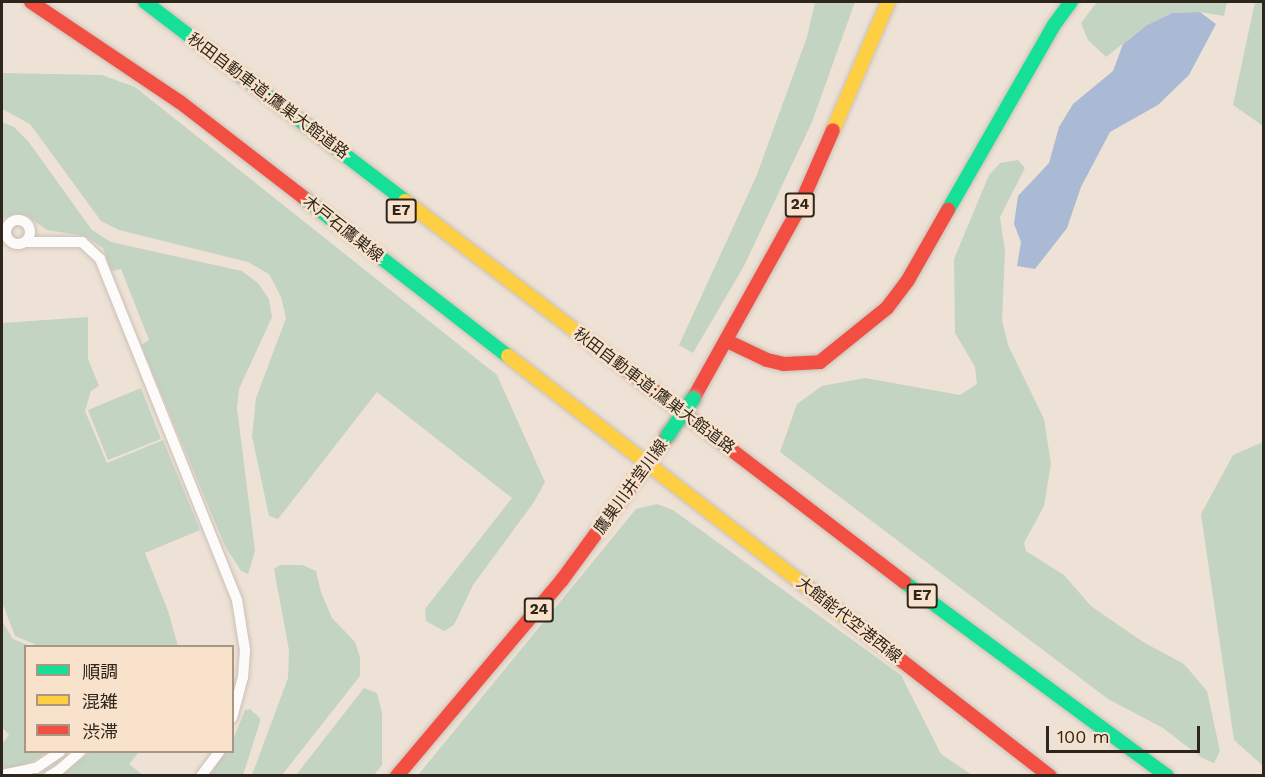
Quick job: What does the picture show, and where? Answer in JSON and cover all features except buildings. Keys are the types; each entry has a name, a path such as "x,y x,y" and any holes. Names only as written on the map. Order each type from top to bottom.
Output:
{"main road":[{"name":"木戸石鷹巣線","path":"31,2 180,102 649,465"},
{"name":"秋田自動車道;鷹巣大館道路","path":"128,2 959,639 1148,776"},
{"name":"秋田自動車道;鷹巣大館道路","path":"145,2 930,602 1167,776"},
{"name":"鷹巣川井堂川線","path":"397,776 526,626 649,465 693,399 803,200 888,2"},
{"path":"727,341 775,362 803,364 820,362 887,308 914,270 1054,25 1071,2"},
{"name":"大館能代空港西線","path":"649,465 1050,776"}],"street":[{"path":"25,242 82,242 100,259 237,600 245,650 243,677 234,711"},
{"path":"2,774 36,768 58,753"},
{"path":"49,776 79,753"},
{"path":"201,776 218,753"}],"green space":[{"path":"815,2 855,2 812,122 744,266 693,353 679,345 756,177 807,37"},
{"path":"1097,2 1227,2 1224,16 1200,12 1172,13 1147,25 1106,57 1088,40 1081,23"},
{"path":"1255,2 1263,2 1263,126 1233,105"},
{"path":"2,73 102,75 135,87 497,375 545,482 534,502 473,585 454,625 444,631 426,621 425,609 512,498 377,392 278,519 269,516 252,436 256,398 286,318 281,297 269,274 248,262 119,230 101,221 30,124 2,109"},
{"path":"2,122 14,127 28,141 92,230 111,242 242,271 258,283 269,299 272,317 239,389 237,408 255,551 248,574 241,571 225,546 141,345 149,340 121,269 111,271 103,248 85,236 47,230 26,215 14,214 2,219"},
{"path":"1018,160 1025,168 1000,217 1005,251 1002,320 1008,345 1044,419 1051,464 1044,506 1024,543 1026,551 1064,575 1091,606 1143,642 1184,664 1207,691 1220,751 1214,763 1202,758 1163,728 1108,699 780,452 797,404 822,386 865,378 960,395 977,384 975,367 955,333 954,259 989,175 1000,163"},
{"path":"88,317 88,359 99,386 91,391 85,411 107,463 163,440 200,530 145,553 168,611 178,645 37,645 15,636 2,602 2,323"},
{"path":"141,388 161,439 108,460 88,410"},
{"path":"1263,442 1263,766 1234,740 1201,514 1233,455"},
{"path":"657,504 673,510 901,675 941,754 972,775 418,775 636,509"},
{"path":"280,565 302,565 316,571 321,592 332,618 355,642 360,657 360,676 282,775 252,775 288,678 289,650 274,569"},
{"path":"2,621 13,639 28,645 24,645 24,753 47,753 23,766 2,769 2,744 9,735 2,727"},
{"path":"364,688 377,693 382,713 382,765 374,775 296,775"},
{"path":"250,709 260,718 260,722 243,775 210,775 224,753 234,753 234,738 245,710"},
{"path":"88,753 138,753 129,764 143,775 62,775"}],"water":[{"path":"1200,12 1216,24 1189,75 1158,105 1110,132 1081,187 1067,228 1035,269 1017,266 1021,242 1014,224 1018,196 1049,163 1059,127 1073,104 1113,71 1123,44 1147,25 1172,13"}],"traffic: fast":[{"path":"145,2 405,201"},
{"path":"948,210 1054,25 1071,2"},
{"path":"304,198 508,356"},
{"path":"668,435 693,399"},
{"path":"904,582 1167,776"}],"traffic: slow":[{"path":"833,130 888,2"},
{"path":"405,201 619,364"},
{"path":"508,356 852,622"}],"traffic: jam":[{"path":"31,2 180,102 304,198"},
{"path":"693,399 798,210 833,130"},
{"path":"727,341 767,360 784,364 820,362 887,308 908,280 948,210"},
{"path":"619,364 904,582"},
{"path":"397,776 562,580 668,435"},
{"path":"852,622 1050,776"}]}
